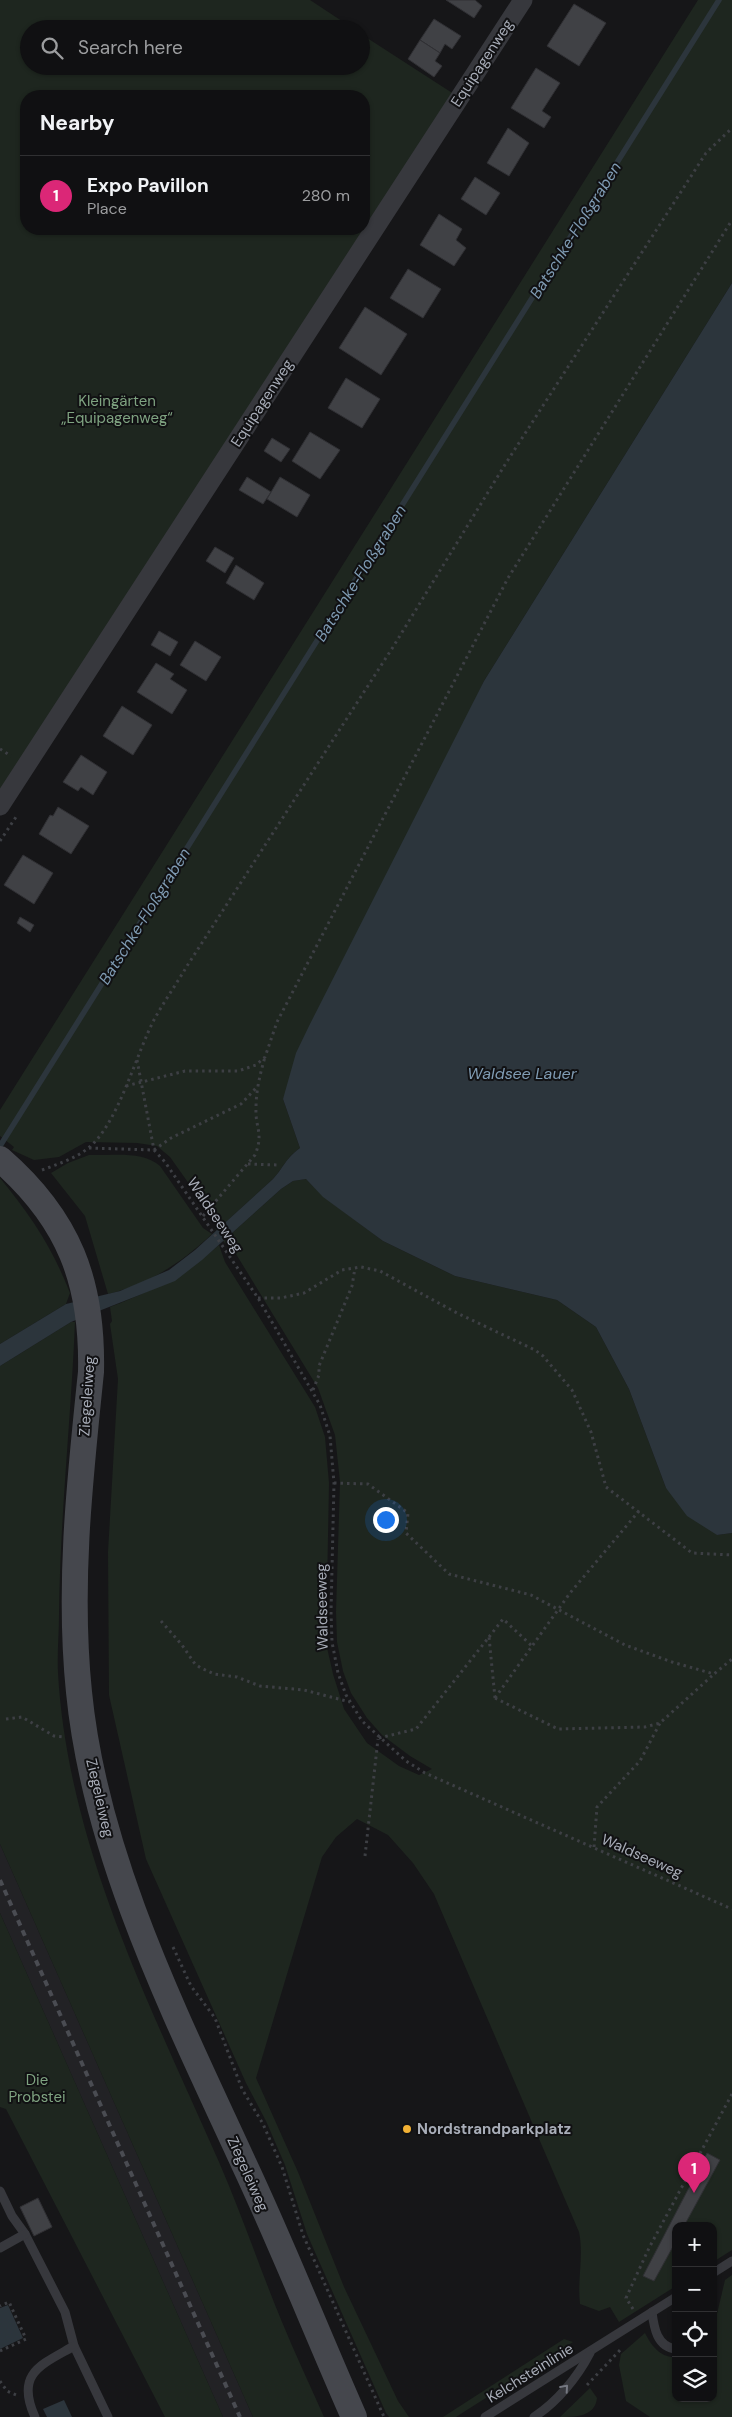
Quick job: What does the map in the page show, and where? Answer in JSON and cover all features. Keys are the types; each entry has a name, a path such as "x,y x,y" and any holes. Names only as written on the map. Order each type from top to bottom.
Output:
{"main road":[{"name":"Ziegeleiweg","path":"1,1161 35,1193 52,1216 74,1260 84,1289 89,1319 91,1372 76,1547 75,1592 79,1693 85,1734 108,1837 120,1875 183,2033 246,2168 354,2417"}],"street":[{"name":"Equipagenweg","path":"0,806 523,0"}],"lane":[{"path":"0,2192 12,2216 26,2234 65,2312 74,2346 108,2417"},
{"path":"0,2248 26,2234"},
{"path":"717,2270 732,2261"},
{"name":"Kelchsteinlinie","path":"485,2417 541,2380 590,2353 672,2300"},
{"path":"652,2312 655,2330 660,2341 672,2347"},
{"path":"34,2417 26,2396 30,2380 38,2367 74,2346"},
{"name":"Kelchsteinlinie","path":"534,2417 548,2407 582,2368 590,2353"}],"path":[{"path":"42,1170 69,1160 89,1148 106,1127 155,1019 164,1004 388,655 506,463 706,153 732,128"},
{"path":"204,1216 248,1164 260,1144 260,1127 256,1111 257,1087 265,1057 278,1022 508,578 732,220"},
{"path":"126,1086 186,1072 238,1071 256,1065 265,1057"},
{"path":"137,1059 154,1150"},
{"path":"89,1148 154,1150 171,1138 241,1104 257,1087"},
{"name":"Waldseeweg","path":"154,1150 165,1162 204,1216 258,1298 320,1405 330,1436 334,1482 330,1612 332,1642 338,1673 350,1702 362,1722 406,1761 425,1773 732,1909"},
{"path":"248,1164 279,1165"},
{"path":"258,1298 281,1298 304,1293 342,1270 361,1267 380,1271 457,1313 535,1350 544,1356 572,1390 591,1432 606,1488 639,1511 692,1554 732,1555"},
{"path":"313,1391 319,1375 319,1366 352,1286 355,1268"},
{"path":"334,1482 368,1484 408,1513 406,1533 449,1574 531,1595 625,1645 672,1662 714,1674"},
{"path":"495,1698 558,1609 639,1511"},
{"path":"365,1856 378,1738 416,1729 503,1619 532,1646"},
{"path":"161,1621 182,1645 194,1664 214,1674 237,1677 260,1686 304,1690 350,1702"},
{"path":"489,1637 495,1698"},
{"path":"594,1847 597,1807 640,1761 660,1723 732,1659"},
{"path":"495,1698 558,1729 645,1727 660,1723"},
{"path":"6,1719 22,1717 54,1736 66,1737 85,1734"},
{"path":"170,1942 191,1986 214,2018 242,2089 263,2124 282,2167 303,2235 384,2417"},
{"path":"635,2312 626,2298 649,2248 732,2094"},
{"path":"0,2306 9,2302 26,2339 0,2351"},
{"path":"585,2388 628,2342"},
{"path":"0,2381 7,2391 26,2396"}],"shaded area":[{"path":"0,1844 253,2417 223,2417 0,1913"}],"green space":[{"name":"Kleingärten „Equipagenweg“","path":"0,0 310,0 340,20 20,20 20,75 370,75 370,40 460,98 0,806"},
{"path":"698,0 732,0 732,283 484,681 283,1099 300,1148 288,1159 273,1179 216,1231 214,1221 209,1212 170,1157 157,1146 137,1143 86,1142 59,1157 34,1160 12,1150 14,1147 0,1136 0,1110"},
{"path":"89,1155 126,1155 153,1161 160,1166 203,1228 212,1234 164,1271 123,1290 108,1294 85,1216 51,1173 68,1163"},
{"path":"0,1178 40,1232 56,1261 70,1293 66,1304 0,1344"},
{"path":"306,1179 324,1197 383,1241 455,1276 557,1300 596,1327 629,1389 666,1488 717,1535 732,1533 732,2250 717,2259 717,2222 672,2222 672,2289 619,2322 610,2307 599,2311 580,2304 581,2250 579,2232 434,1894 413,1863 388,1835 357,1819 336,1837 322,1857 256,2078 298,2172 344,2287 398,2401 409,2417 389,2417 386,2413 307,2234 285,2165 266,2121 246,2083 146,1859 109,1695 108,1552 118,1379 110,1324 112,1321 110,1307 140,1295 181,1274 219,1245 225,1262 315,1407 325,1437 329,1483 326,1643 344,1709 367,1743 399,1766 419,1775 432,1769 410,1756 382,1735 367,1718 351,1693 343,1671 337,1642 336,1612 340,1482 335,1435 318,1388 236,1254 223,1241 281,1189 293,1181"},
{"path":"71,1322 75,1322 61,1542 58,1673 65,1737 78,1800 95,1862 116,1924 140,1984 219,2162 282,2322 324,2417 253,2417 0,1844 0,1366"},
{"name":"Die Probstei","path":"0,1913 223,2417 165,2417 6,2109 0,2107"},
{"path":"732,2275 732,2417 650,2417 626,2401 619,2365 621,2354 645,2333 657,2350 672,2357 672,2402 717,2402 717,2314 725,2280"},
{"path":"564,2339 573,2342 456,2417 443,2417"},
{"path":"590,2388 597,2398 592,2409 583,2415 560,2417"}],"water":[{"name":"Waldsee Lauer","path":"732,283 732,1533 717,1535 687,1516 666,1488 629,1389 596,1327 557,1300 455,1276 383,1241 323,1197 306,1179 293,1181 281,1189 202,1260 175,1281 71,1322 0,1366 0,1344 66,1304 120,1291 169,1270 195,1250 273,1179 288,1159 300,1148 283,1099 296,1053 309,1026 484,681"},
{"path":"8,2305 23,2338 0,2349 0,2308"},
{"path":"64,2400 72,2417 47,2417 43,2409"}],"building":[{"path":"446,0 475,0 482,6 474,18"},
{"path":"574,4 606,23 579,66 547,46"},
{"path":"434,19 461,36 452,49 445,44 440,53 420,40"},
{"path":"420,40 440,53 435,61 442,66 434,77 408,59"},
{"path":"536,68 560,83 542,111 551,117 544,128 511,108"},
{"path":"508,128 529,143 509,176 487,163"},
{"path":"475,177 500,193 486,215 461,199"},
{"path":"439,214 462,229 456,240 466,248 454,266 420,245"},
{"path":"408,269 441,289 423,318 390,298"},
{"path":"365,307 407,334 381,375 339,348"},
{"path":"346,378 380,399 362,428 328,408"},
{"path":"310,432 340,450 320,479 292,461"},
{"path":"272,438 290,449 281,462 264,451"},
{"path":"247,477 271,492 263,504 239,490"},
{"path":"280,477 310,495 297,517 267,499"},
{"path":"215,547 234,558 225,573 206,561"},
{"path":"236,565 264,583 254,600 226,583"},
{"path":"159,631 178,642 170,656 151,645"},
{"path":"195,641 221,657 206,681 180,665"},
{"path":"156,663 174,674 170,679 187,690 172,714 137,692"},
{"path":"122,706 152,725 133,755 103,736"},
{"path":"81,755 107,772 93,795 81,787 78,791 63,782"},
{"path":"58,807 89,826 71,854 39,834 50,815 53,816"},
{"path":"23,855 53,873 34,904 4,885"},
{"path":"20,917 34,925 30,932 17,923"},
{"path":"707,2153 720,2160 686,2222 672,2222 672,2248 654,2281 643,2276"},
{"path":"38,2198 52,2227 34,2236 20,2207"}],"waterway":[{"name":"Batschke‐Floßgraben","path":"0,1146 719,0"}],"railway":[{"path":"0,1880 240,2417"}],"place":[{"name":"Nordstrandparkplatz","path":"407,2129"},
{"name":"Expo Pavillon","path":"694,2193"}]}
